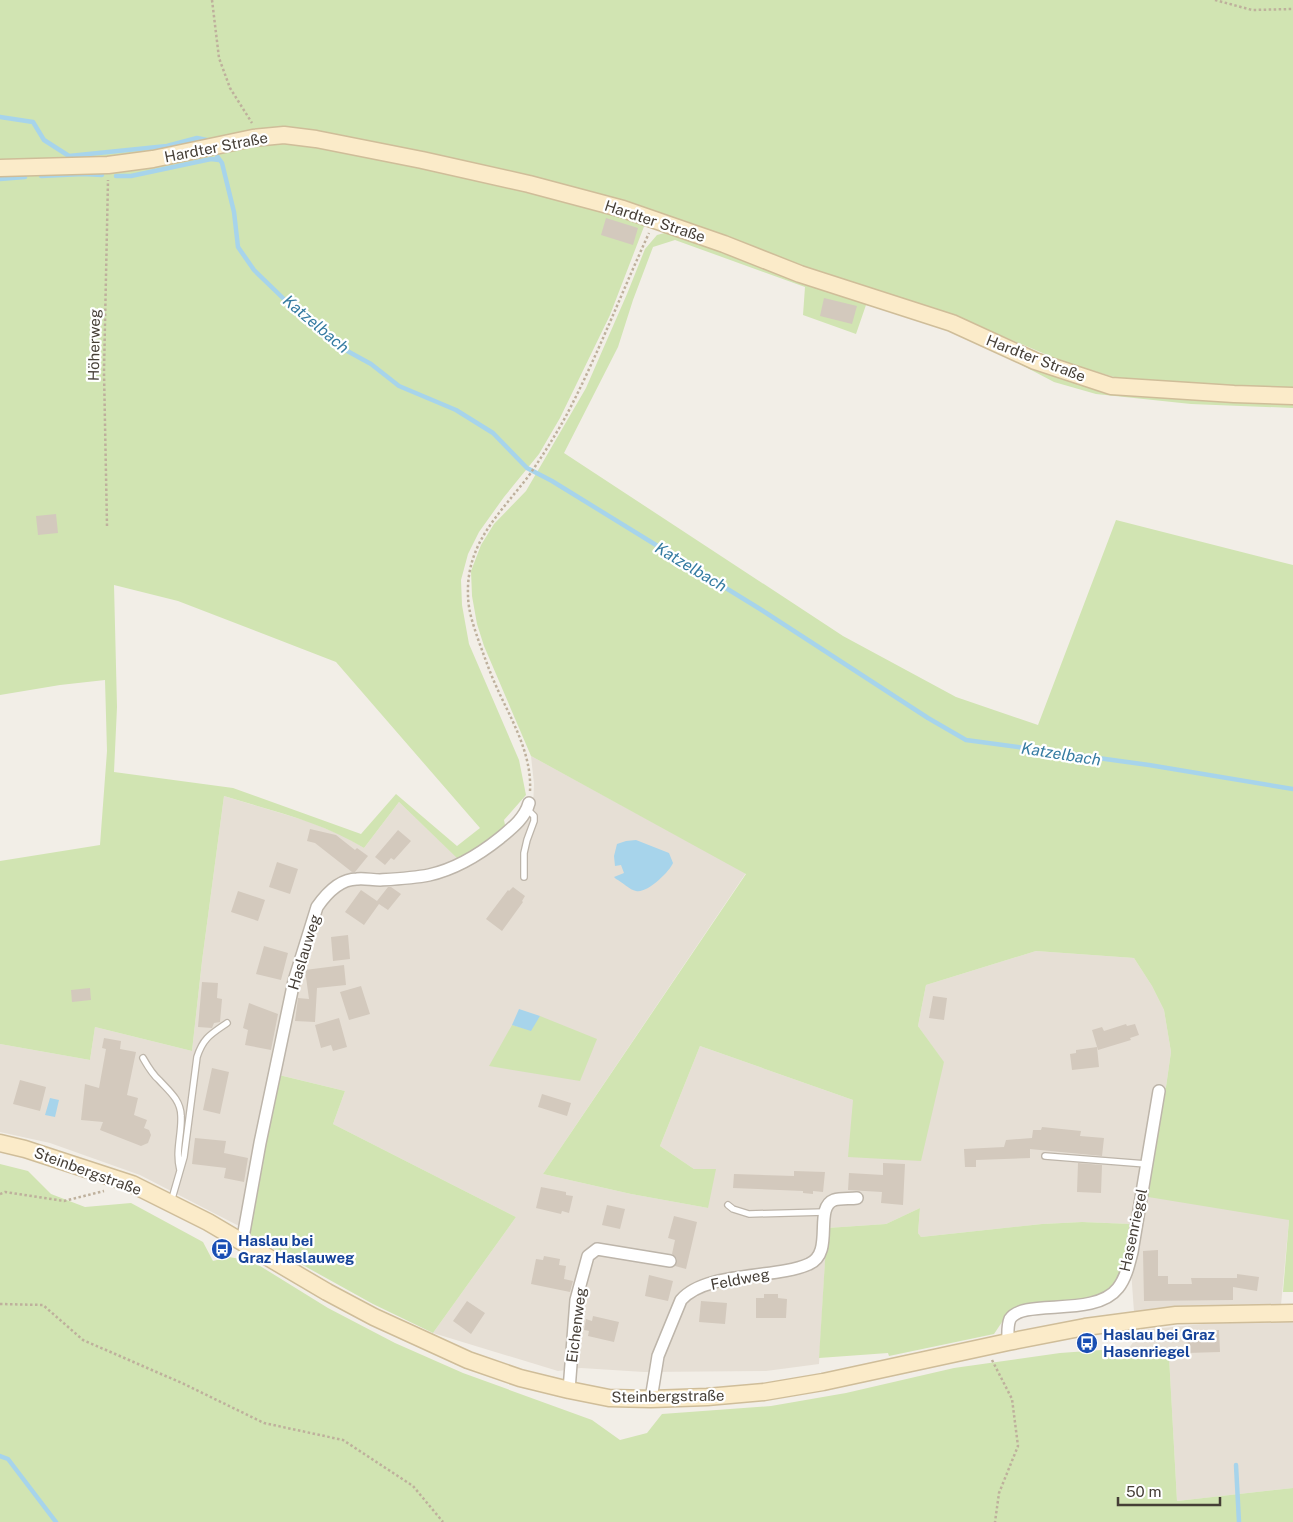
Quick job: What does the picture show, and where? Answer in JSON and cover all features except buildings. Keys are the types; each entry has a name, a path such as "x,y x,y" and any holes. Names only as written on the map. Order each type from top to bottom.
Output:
{"main road":[{"name":"Hardter Straße","path":"0,168 108,165 153,159 227,142 260,137 284,135 316,140 422,160 529,184 654,220 724,244 800,274 952,323 1035,361 1111,386 1293,396"},
{"name":"Steinbergstraße","path":"0,1143 25,1149 132,1184 208,1222 327,1292 374,1317 468,1360 520,1378 608,1398 708,1397 764,1392 823,1382 1008,1342 1085,1328 1176,1315 1293,1313"}],"street":[{"name":"Haslauweg","path":"242,1242 260,1143 294,982 317,907 322,899 335,888 354,879 378,880 430,875 455,867 481,852 513,828 528,806"},
{"name":"Hasenriegel","path":"1008,1342 1010,1320 1020,1311 1065,1308 1097,1302 1110,1297 1119,1288 1128,1269 1159,1091"},
{"path":"825,1212 830,1202 857,1198"},
{"name":"Feldweg","path":"650,1399 658,1356 681,1300 686,1294 703,1286 754,1274 792,1270 810,1264 820,1254 825,1212"},
{"name":"Eichenweg","path":"569,1390 574,1313 588,1256 597,1249 670,1261"}],"lane":[{"path":"524,877 524,853 534,821 534,816 528,806"},
{"path":"170,1204 184,1157 197,1056 201,1045 211,1034 227,1023"},
{"path":"143,1058 157,1079 173,1095 180,1108 182,1115 177,1156 180,1172"},
{"path":"1045,1156 1146,1164"},
{"path":"728,1205 733,1209 749,1214 825,1212"}],"path":[{"path":"212,0 219,58 230,88 260,137"},
{"path":"1215,0 1252,10 1293,9"},
{"name":"Höherweg","path":"106,526 104,372 108,165"},
{"path":"528,806 530,786 527,755 486,661 473,625 468,597 468,572 474,553 491,522 531,473 566,415 610,323 654,220"},
{"path":"0,1194 5,1192 64,1201 132,1184"},
{"path":"0,1304 43,1305 83,1340 184,1384 264,1423 343,1440 413,1486 443,1522"},
{"path":"985,1347 1012,1399 1018,1446 999,1493 995,1522"}],"shaded area":[{"path":"531,756 746,873 543,1174 631,1194 708,1208 694,1169 660,1146 700,1046 853,1100 944,1063 918,1026 926,985 1036,951 1134,958 1152,986 1164,1010 1171,1052 1166,1087 1153,1101 1289,1220 1281,1305 1212,1305 1134,1312 1131,1270 1132,1224 1082,1222 1042,1224 921,1237 918,1233 920,1208 886,1224 827,1228 819,1364 766,1371 644,1372 581,1368 558,1371 433,1333 516,1217 333,1124 345,1091 271,1073 239,1226 140,1175 50,1143 0,1132 0,1044 90,1060 95,1027 192,1051 224,796 310,822 346,837 364,848 399,802 465,865 533,808 534,784"},
{"path":"1234,1321 1293,1321 1293,1488 1177,1501 1169,1356 1129,1348 1142,1330"}],"green space":[{"path":"0,0 1293,0 1293,391 1180,385 1114,377 1064,362 957,317 822,275 664,215 305,132 160,155 0,164"},
{"path":"288,141 533,190 645,224 610,315 560,418 539,454 504,497 479,532 468,554 461,580 462,605 469,644 519,760 526,795 504,820 506,830 481,847 458,859 399,802 364,848 314,824 224,796 192,1051 95,1027 90,1060 0,1044 0,861 100,845 107,751 105,680 0,695 0,175","holes":["114,585 178,601 336,662 480,828 457,846 396,794 361,834 233,788 114,772 117,707"]},
{"path":"672,231 823,287 933,318 1039,365 1090,383 1128,392 1222,400 1293,403 1293,408 1191,404 1096,394 1054,382 967,336 909,315 866,305 856,334 803,315 805,287 675,240 653,247 618,347 564,453 843,636 956,697 1038,725 1116,520 1293,565 1293,1292 1283,1292 1289,1220 1136,1195 1153,1101 1166,1087 1171,1052 1164,1010 1152,986 1134,958 1036,951 926,985 918,1026 944,1062 921,1161 848,1157 853,1100 700,1046 660,1146 694,1169 716,1169 708,1208 631,1194 543,1174 746,874 531,756 484,646 477,624 472,596 471,571 481,545 494,524 526,491 586,388 645,249 657,235"},
{"path":"540,1016 597,1039 580,1081 489,1066 512,1025 530,1030"},
{"path":"279,1075 345,1091 333,1124 516,1217 433,1333 373,1304 254,1238 248,1232"},
{"path":"0,1164 28,1171 51,1194 85,1207 131,1203 203,1242 213,1261 229,1257 252,1261 328,1308 395,1343 463,1373 592,1420 620,1440 647,1433 662,1414 771,1406 846,1393 954,1368 1060,1353 1129,1348 1169,1356 1177,1501 1293,1488 1293,1522 0,1522"},
{"path":"920,1208 918,1233 921,1237 1042,1224 1082,1222 1132,1224 1123,1274 1112,1291 1091,1300 1015,1308 1008,1313 994,1334 889,1356 888,1353 819,1358 827,1228 886,1224"}],"water":[{"path":"636,840 669,853 673,863 658,881 641,891 631,889 614,877 624,873 621,865 615,866 614,856 617,844"},
{"path":"519,1009 540,1016 531,1031 512,1025"},
{"path":"50,1098 59,1100 55,1117 45,1115"}],"waterway":[{"name":"Katzelbach","path":"0,117 33,122 44,140 69,156 167,146 197,138 207,140"},
{"name":"Katzelbach","path":"217,156 222,163 234,212 238,247 254,270 286,301 340,347 371,364 399,386 456,410 493,433 527,468 552,481 760,609 928,718 966,740 1149,765 1293,789"},
{"path":"116,176 131,176 211,159 219,160"},
{"path":"41,176 102,175"},
{"path":"0,179 25,177"},
{"path":"0,1456 8,1459 56,1522"},
{"path":"1236,1465 1239,1522"}],"place":[{"name":"Haslau bei Graz Haslauweg","path":"222,1249"},
{"name":"Haslau bei Graz Hasenriegel","path":"1087,1343"}]}
